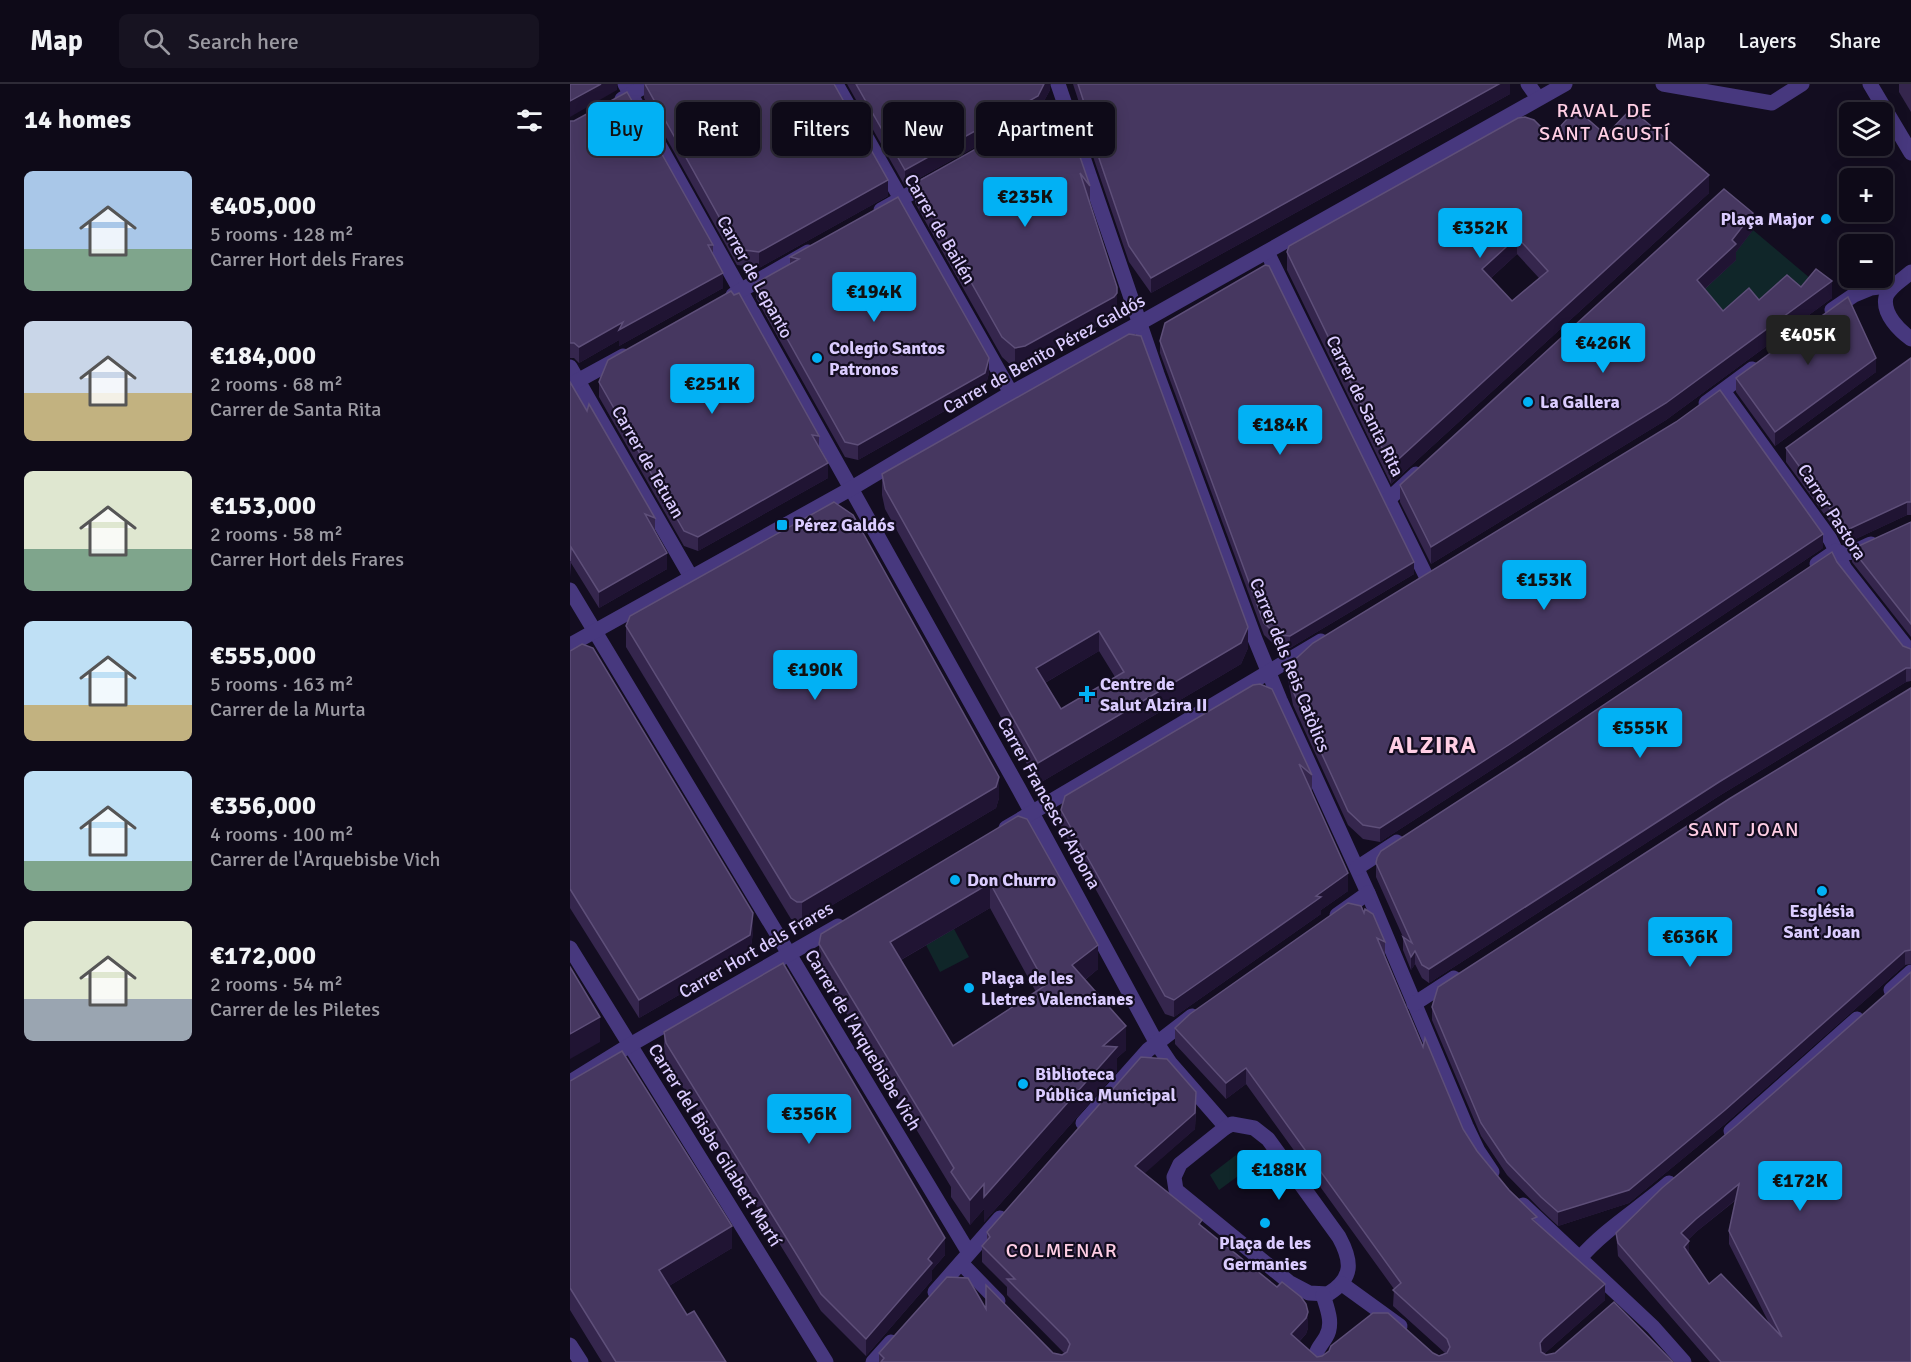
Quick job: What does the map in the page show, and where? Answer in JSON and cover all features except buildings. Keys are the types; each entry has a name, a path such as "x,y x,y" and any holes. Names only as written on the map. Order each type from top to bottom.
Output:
{"street":[{"path":"613,102 628,89 649,84"},
{"name":"Carrer de Bailén","path":"836,84 1011,393"},
{"name":"Carrer dels Reis Catòlics","path":"1058,84 1061,110 1269,672 1368,893 1472,1141 1486,1164 1502,1182"},
{"path":"1528,84 1538,98 1565,84"},
{"path":"1663,84 1772,103 1802,84"},
{"path":"1870,84 1911,153"},
{"name":"Carrer de Lepanto","path":"628,89 852,488"},
{"name":"Carrer de Benito Pérez Galdós","path":"570,645 852,488 1011,393 1268,252 1538,98"},
{"path":"869,217 942,176"},
{"path":"719,303 819,245"},
{"name":"Carrer de Santa Rita","path":"1268,252 1427,578"},
{"path":"1911,272 1895,285 1886,297 1887,306 1897,327 1911,339"},
{"path":"1821,318 1854,296 1871,288 1895,285"},
{"path":"573,377 636,349"},
{"path":"1697,410 1765,359"},
{"name":"Carrer de Tetuan","path":"573,377 691,577"},
{"name":"Carrer Pastora","path":"1723,391 1777,456 1830,539 1845,569 1911,653"},
{"path":"1389,499 1423,467"},
{"name":"Carrer Francesc d'Arbona","path":"852,488 1156,1041 1170,1063 1226,1127"},
{"path":"1803,573 1836,551 1849,554 1883,538"},
{"name":"Carrer de l'Arquebisbe Vich","path":"570,590 789,954 965,1258 1010,1312"},
{"path":"988,838 1329,636"},
{"path":"1357,868 1407,836"},
{"path":"1321,926 1368,893"},
{"name":"Carrer Hort dels Frares","path":"570,1082 630,1045 849,920"},
{"name":"Carrer del Bisbe Gilabert Martí","path":"570,948 826,1362"},
{"path":"1881,999 1911,972"},
{"path":"1414,1004 1463,973"},
{"path":"1070,1138 1156,1041 1208,1005"},
{"path":"1722,1138 1867,1011"},
{"path":"1239,1124 1254,1128 1268,1139 1339,1237 1346,1250 1348,1269 1342,1284 1328,1294 1309,1293 1290,1283 1176,1190 1174,1177 1180,1164 1226,1127 1239,1124"},
{"path":"1580,1258 1600,1237 1678,1176"},
{"path":"1514,1195 1580,1258 1619,1301 1653,1327 1684,1362"},
{"path":"929,1299 1008,1209"},
{"path":"1342,1284 1386,1314 1408,1334"},
{"path":"1321,1362 1316,1354 1327,1335 1330,1324 1323,1295"},
{"path":"873,1362 897,1335"},
{"path":"570,1345 581,1362"}],"green space":[{"path":"1753,230 1817,284 1723,327 1679,313 1735,260 1732,256"},
{"path":"954,929 969,957 940,972 925,943"},
{"path":"1236,1155 1245,1171 1219,1190 1210,1175"}],"place":[{"name":"Plaça Major","path":"1826,219"},
{"name":"Colegio Santos Patronos","path":"817,358"},
{"name":"La Gallera","path":"1528,402"},
{"name":"Pérez Galdós","path":"782,525"},
{"name":"Centre de Salut Alzira II","path":"1087,694"},
{"name":"Don Churro","path":"955,880"},
{"name":"Església Sant Joan","path":"1822,891"},
{"name":"Plaça de les Lletres Valencianes","path":"969,988"},
{"name":"Biblioteca Pública Municipal","path":"1023,1084"},
{"name":"Plaça de les Germanies","path":"1265,1223"}],"district":[{"name":"RAVAL DE SANT AGUSTÍ","path":"1605,122"},
{"name":"ALZIRA","path":"1433,745"},
{"name":"SANT JOAN","path":"1744,829"},
{"name":"COLMENAR","path":"1062,1250"}]}
